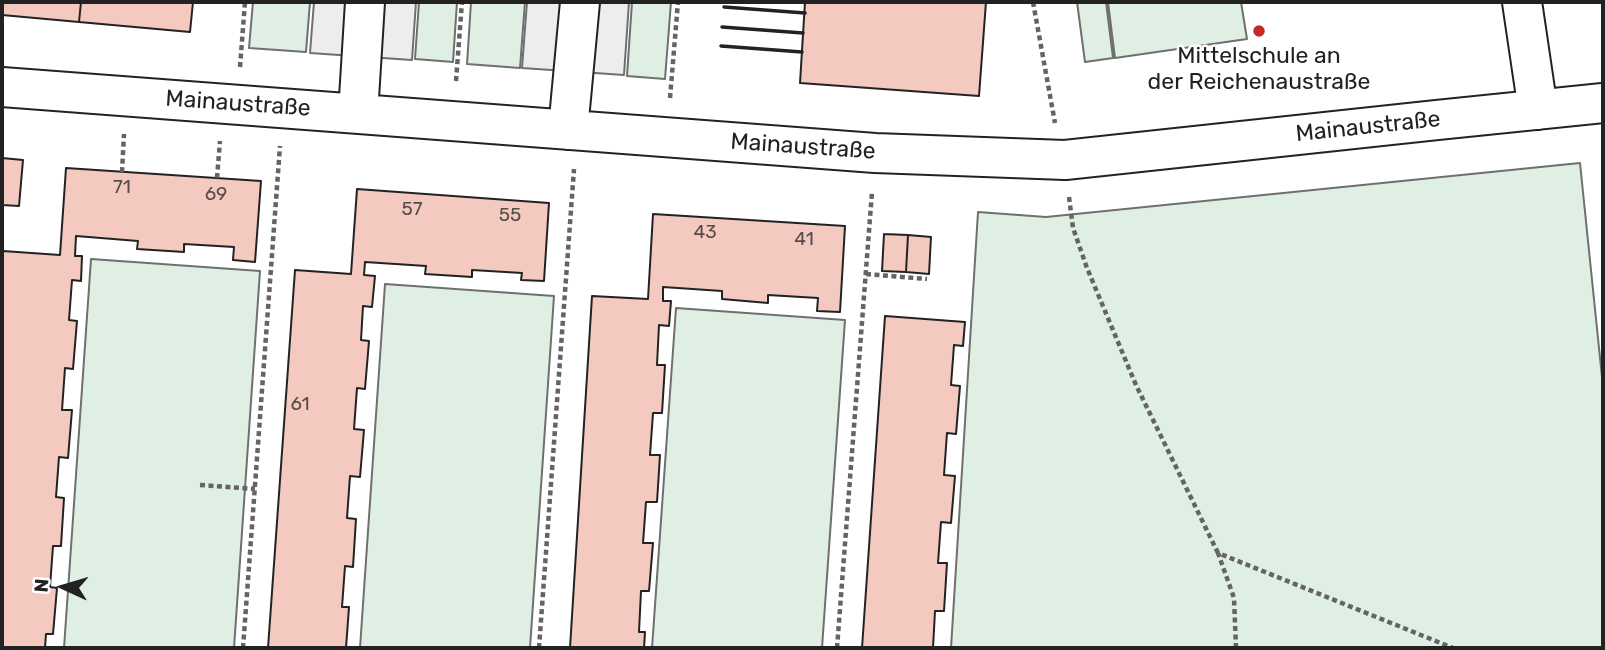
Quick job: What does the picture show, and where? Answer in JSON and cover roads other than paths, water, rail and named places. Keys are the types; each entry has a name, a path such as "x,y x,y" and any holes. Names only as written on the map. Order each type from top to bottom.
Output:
{"street":[{"path":"358,114 365,2"},
{"path":"572,130 580,2"},
{"path":"1522,2 1538,110"},
{"name":"Mainaustraße","path":"2,87 875,153 1065,160 1603,103"}],"place":[{"name":"Mittelschule an der Reichenaustraße","path":"1259,31"}]}
